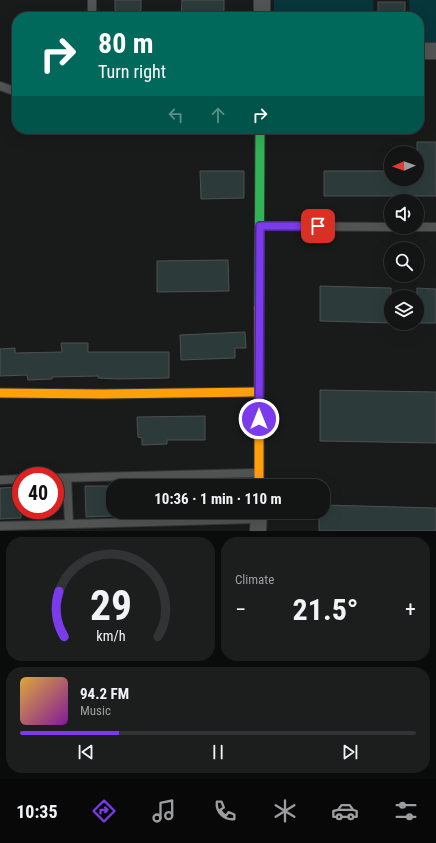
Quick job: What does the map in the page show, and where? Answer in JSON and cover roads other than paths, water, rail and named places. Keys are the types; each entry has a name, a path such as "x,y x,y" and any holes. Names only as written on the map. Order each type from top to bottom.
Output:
{"street":[{"path":"262,0 262,12"},
{"path":"424,51 436,52"},
{"path":"259,479 260,134"},
{"path":"0,393 103,394 259,392"}],"lane":[{"path":"92,0 92,12"},
{"path":"0,86 12,90"},
{"path":"260,226 384,227"},
{"path":"424,227 436,227"},
{"path":"64,478 259,473"},
{"path":"68,478 69,524"},
{"path":"0,480 12,479"},
{"path":"0,526 259,521"}]}
